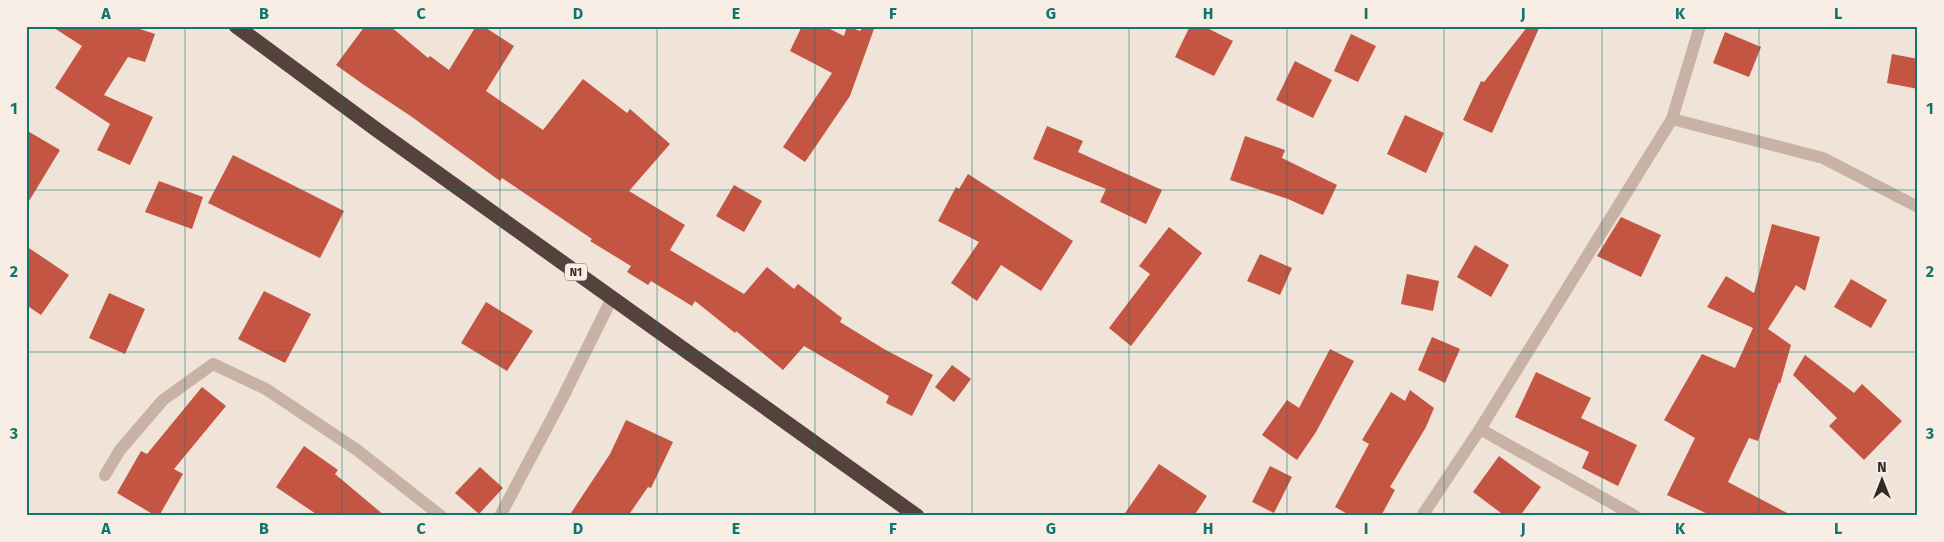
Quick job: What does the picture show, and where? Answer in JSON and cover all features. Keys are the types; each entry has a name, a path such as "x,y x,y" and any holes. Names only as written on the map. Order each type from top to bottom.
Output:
{"highway":[{"name":"N1","path":"236,26 377,130 918,516"}],"street":[{"path":"1422,516 1480,429 1672,119 1700,26"},
{"path":"1672,119 1823,158 1918,207"},
{"path":"500,516 563,397 612,298"},
{"path":"105,475 120,450 163,400 213,364 266,389 357,450 441,516"},
{"path":"1480,429 1635,516"}],"building":[{"path":"51,26 131,26 155,34 145,62 128,57 104,95 153,117 130,165 97,150 110,124 55,88 82,46"},
{"path":"365,26 390,26 428,58 430,56 449,70 476,26 483,26 514,46 486,91 543,130 583,79 627,113 630,109 670,144 629,191 685,225 670,250 744,294 767,267 794,289 798,284 842,318 840,322 884,349 933,375 912,416 886,403 889,396 804,346 783,370 736,331 735,333 695,301 692,306 651,281 648,285 627,272 631,266 590,241 592,239 502,178 500,181 412,117 364,85 336,65"},
{"path":"802,26 824,26 844,36 847,26 860,31 864,26 875,26 850,96 805,162 783,147 832,73 790,51"},
{"path":"1190,26 1203,26 1233,41 1214,76 1175,57"},
{"path":"1528,26 1540,26 1492,133 1463,120 1481,81 1484,82"},
{"path":"1725,32 1761,47 1749,77 1713,63"},
{"path":"1351,34 1376,46 1358,82 1334,71"},
{"path":"1892,54 1918,59 1918,89 1887,83"},
{"path":"1295,61 1332,80 1313,118 1276,100"},
{"path":"1405,115 1444,133 1426,173 1387,154"},
{"path":"1047,126 1083,141 1078,152 1162,190 1146,224 1100,202 1106,189 1033,159"},
{"path":"26,130 60,150 26,206"},
{"path":"1245,136 1285,150 1282,158 1337,185 1323,215 1288,199 1230,180"},
{"path":"233,155 344,211 320,258 208,203"},
{"path":"968,174 1073,241 1041,291 1001,265 977,301 951,283 979,242 938,221 956,187 959,189"},
{"path":"159,181 203,197 192,229 145,212"},
{"path":"734,185 762,201 744,232 716,216"},
{"path":"1621,217 1661,235 1641,277 1597,256"},
{"path":"1772,224 1820,237 1805,291 1796,285 1768,329 1791,345 1780,384 1779,382 1758,441 1749,438 1728,482 1793,516 1712,516 1667,495 1695,438 1664,420 1702,354 1735,368 1753,328 1707,307 1726,276 1754,293"},
{"path":"1169,227 1202,253 1131,346 1109,328 1150,274 1139,266"},
{"path":"1475,245 1509,265 1491,297 1457,277"},
{"path":"26,246 69,275 41,315 26,305"},
{"path":"1260,254 1292,268 1280,295 1247,281"},
{"path":"1407,274 1439,281 1433,311 1401,304"},
{"path":"1851,279 1887,300 1871,328 1834,307"},
{"path":"264,291 311,314 285,363 238,339"},
{"path":"109,293 145,309 125,354 89,338"},
{"path":"486,302 533,331 507,371 461,343"},
{"path":"1432,337 1460,349 1445,383 1418,370"},
{"path":"1330,349 1354,361 1316,432 1297,460 1262,435 1287,400 1299,408"},
{"path":"1805,355 1854,393 1862,384 1902,421 1864,460 1829,426 1837,418 1793,375"},
{"path":"952,365 971,379 954,402 935,387"},
{"path":"1536,372 1591,398 1581,418 1637,445 1618,486 1582,468 1589,452 1515,417"},
{"path":"202,387 226,406 174,469 183,474 159,516 156,516 117,493 141,451 147,454"},
{"path":"1410,390 1434,408 1426,427 1390,487 1395,490 1381,516 1351,516 1335,507 1369,444 1362,440 1391,392 1405,401"},
{"path":"626,420 673,442 651,488 648,487 628,516 569,516 610,454"},
{"path":"304,446 338,470 335,474 385,516 319,516 276,487"},
{"path":"1499,456 1541,487 1520,516 1505,516 1473,492"},
{"path":"1159,464 1207,496 1194,516 1123,516"},
{"path":"1270,466 1292,477 1274,513 1252,502"},
{"path":"480,467 503,488 479,514 455,493"}]}
